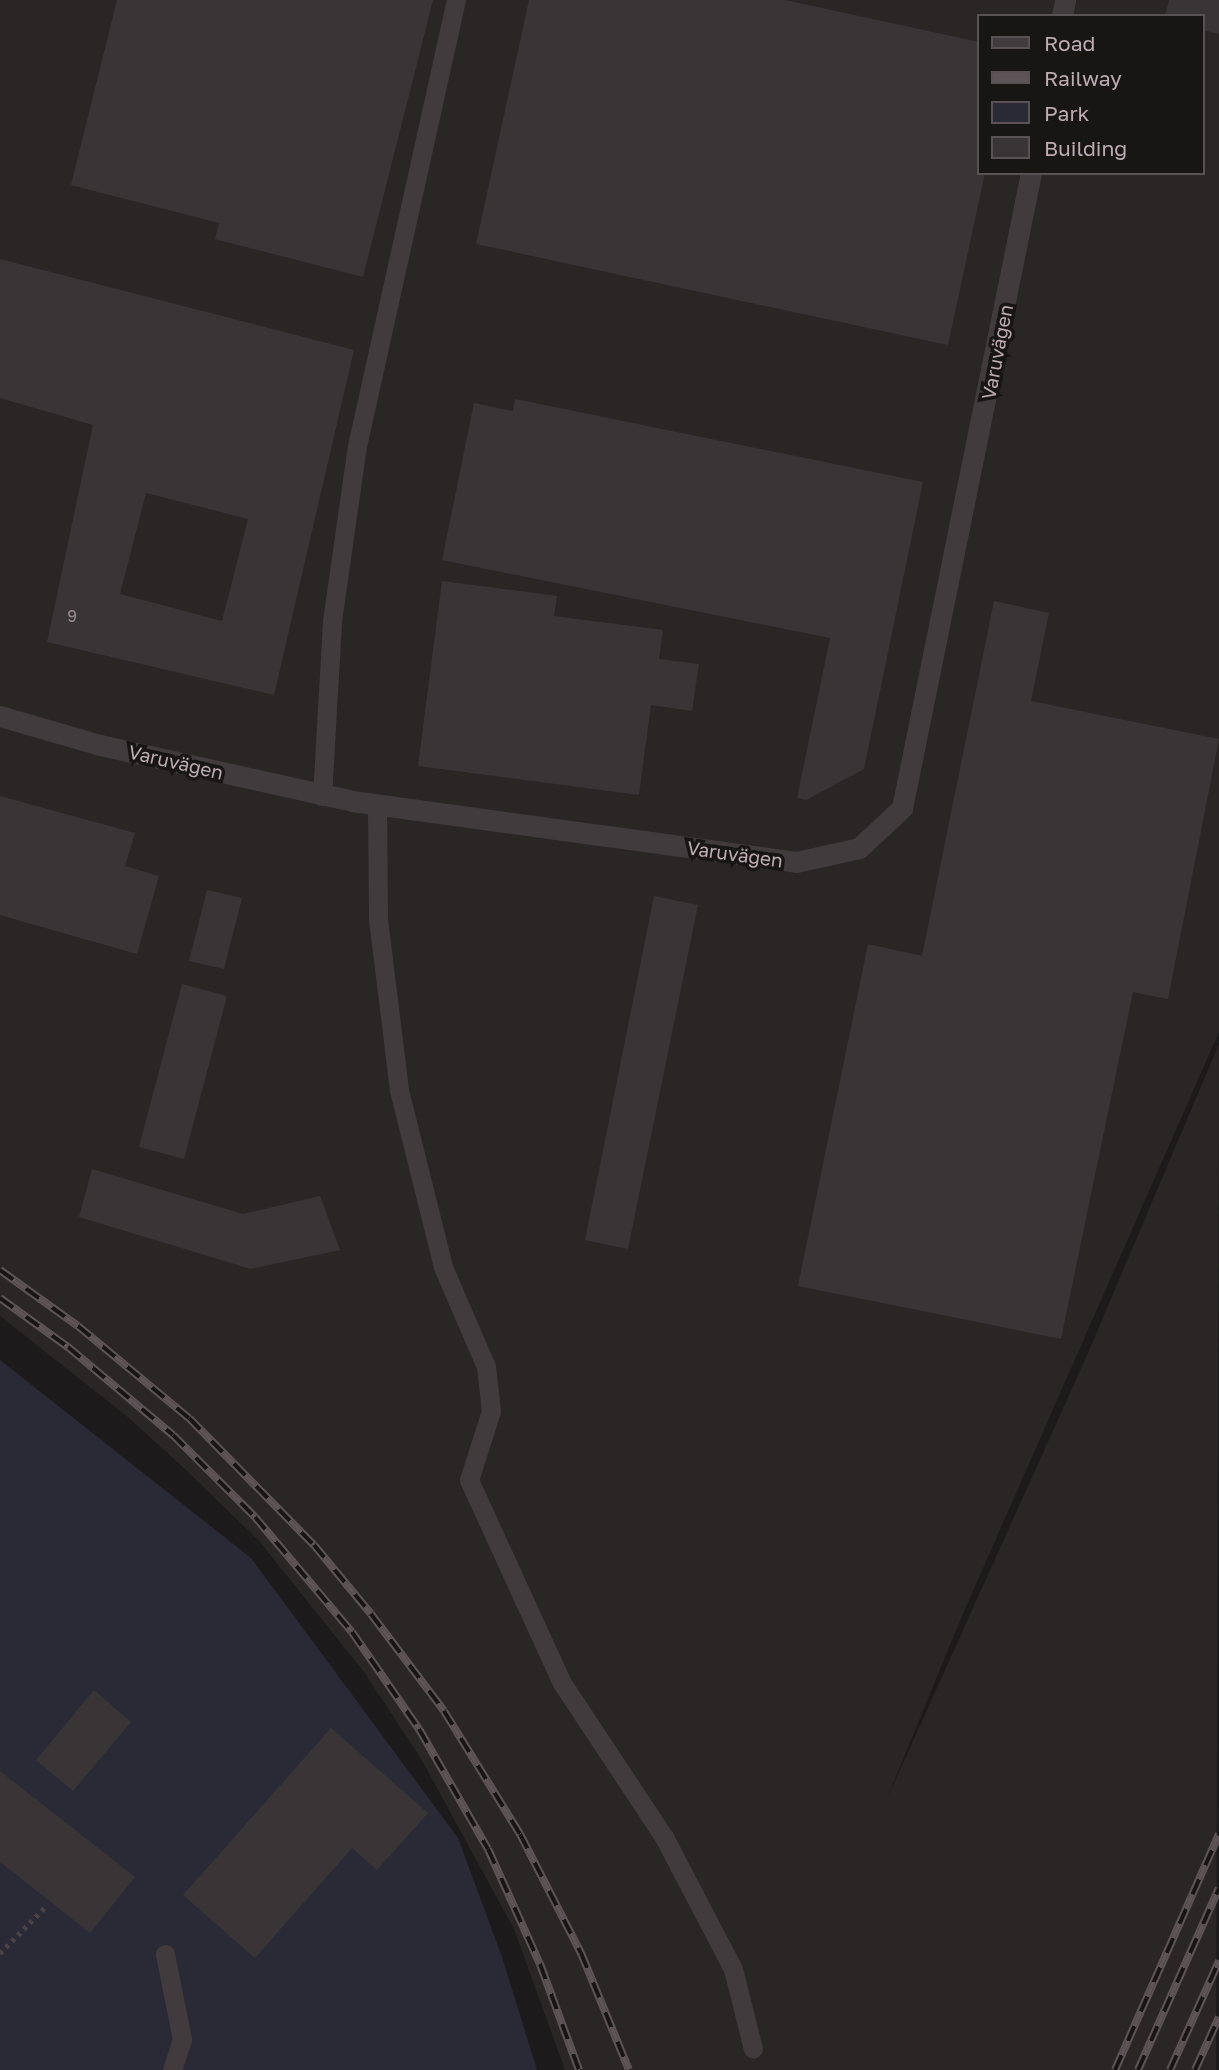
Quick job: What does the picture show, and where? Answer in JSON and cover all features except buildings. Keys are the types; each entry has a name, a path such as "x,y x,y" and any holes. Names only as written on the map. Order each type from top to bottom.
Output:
{"street":[{"name":"Varuvägen","path":"0,716 100,745 321,796 796,862 859,848 902,808 1031,175"}],"lane":[{"path":"321,796 332,621 357,446 456,0"},
{"path":"377,804 378,919 399,1090 443,1267 486,1367 491,1411 469,1480 562,1683 664,1837 733,1969 753,2049"},
{"path":"165,1954 182,2039 172,2070"}],"path":[{"path":"0,1953 44,1908"}],"shaded area":[{"path":"0,0 1219,0 1219,1032 962,1616 886,1801 1088,1353 1219,1044 1216,2070 565,2070 514,1929 420,1757 364,1672 260,1542 129,1418 0,1316"}],"green space":[{"path":"0,1360 251,1558 458,1838 502,1957 537,2070 0,2070"}],"railway":[{"path":"0,1270 78,1326 189,1418 314,1545 371,1614 444,1711 520,1834 581,1953 629,2070"},
{"path":"0,1298 68,1347 173,1435 255,1517 352,1632 419,1729 488,1849 540,1964 579,2070"},
{"path":"1115,2070 1219,1834"},
{"path":"1138,2070 1219,1888"},
{"path":"1170,2070 1219,1961"},
{"path":"1195,2070 1219,2017"}]}
